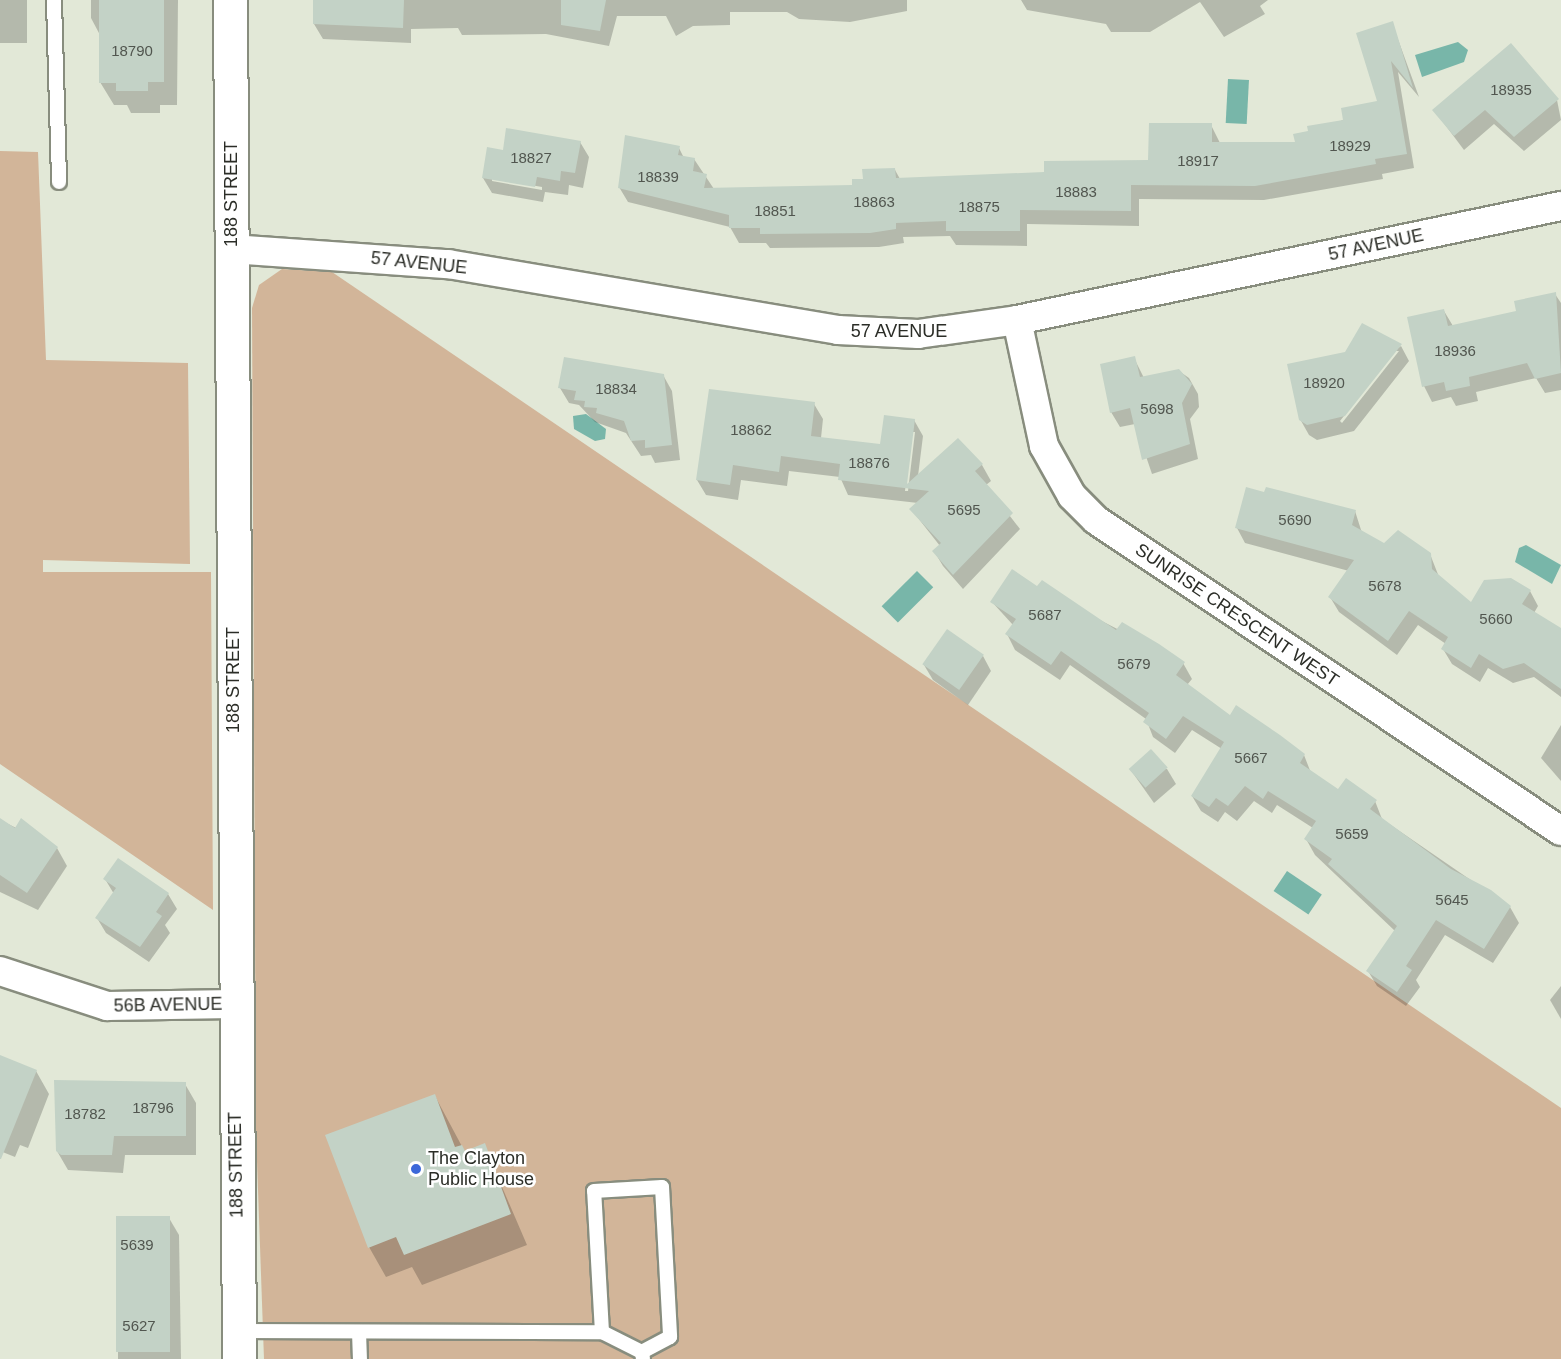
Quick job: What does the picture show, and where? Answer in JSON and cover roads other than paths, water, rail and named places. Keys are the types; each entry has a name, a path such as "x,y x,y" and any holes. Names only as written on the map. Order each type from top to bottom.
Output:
{"street":[{"name":"188 STREET","path":"230,0 234,1004 238,1345"},
{"name":"57 AVENUE","path":"231,249 448,264 849,331 953,332 1561,207"},
{"name":"SUNRISE CRESCENT WEST","path":"1017,320 1044,446 1072,496 1096,520 1561,831"},
{"name":"56B AVENUE","path":"0,971 107,1006 234,1004"}],"lane":[{"path":"54,0 59,182"},
{"path":"238,1345 359,1332 602,1332 643,1356 670,1337 662,1187 594,1191 602,1332"},
{"path":"359,1332 360,1359"}],"water":[{"path":"1458,42 1468,50 1464,62 1422,77 1415,55"},
{"path":"1228,79 1249,80 1247,124 1226,123"},
{"path":"586,414 606,429 605,439 595,441 574,429 573,416"},
{"path":"1526,545 1561,565 1552,584 1515,562 1519,548"},
{"path":"917,571 933,587 898,623 882,606"},
{"path":"1287,871 1322,894 1308,914 1274,891"}],"place":[{"name":"The Clayton Public House","path":"416,1169"}]}
